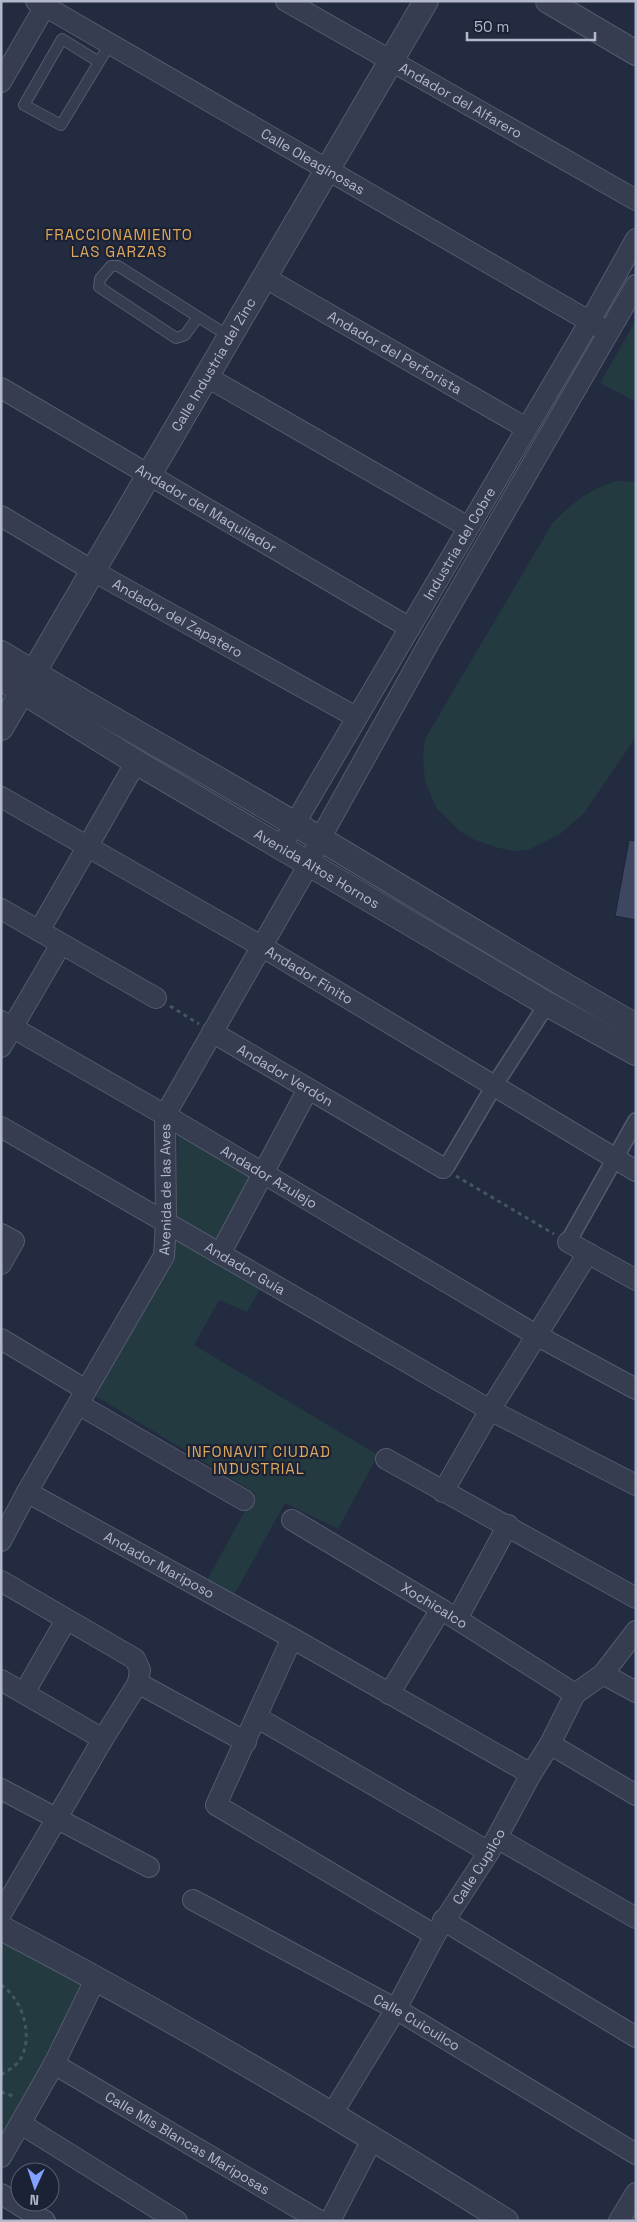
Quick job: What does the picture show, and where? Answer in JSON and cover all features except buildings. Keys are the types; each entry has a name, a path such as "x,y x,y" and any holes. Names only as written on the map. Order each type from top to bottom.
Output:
{"street":[{"name":"Andador del Alfarero","path":"286,1 390,62 636,200"},
{"name":"Calle Industria del Zinc","path":"1,728 426,1"},
{"path":"548,1 636,53"},
{"path":"1,82 43,3"},
{"name":"Calle Oleaginosas","path":"43,3 110,44 607,332"},
{"name":"Industria del Cobre","path":"281,847 590,322 636,239"},
{"name":"Andador del Perforista","path":"264,278 526,428"},
{"name":"Industria del Cobre","path":"309,864 320,839 425,649 548,440 607,332 636,285"},
{"path":"207,376 468,528"},
{"name":"Andador del Maquilador","path":"1,388 410,628"},
{"name":"Andador del Zapatero","path":"1,516 93,571 356,717"},
{"name":"Avenida Altos Hornos","path":"1,653 29,682 136,762 547,1004 636,1054"},
{"name":"Avenida Altos Hornos","path":"1,678 29,682 148,741 295,824 559,983 636,1026"},
{"path":"39,931 136,762"},
{"name":"Andador Finito","path":"1,797 261,946 636,1171"},
{"name":"Avenida de las Aves","path":"1,1541 27,1492 164,1256 166,1222 165,1115 309,864"},
{"path":"1,909 156,998"},
{"path":"1,1047 7,1025 61,944"},
{"path":"443,1168 447,1166 494,1086 547,1004"},
{"name":"Andador Azulejo","path":"7,1025 165,1115 261,1174 536,1335 636,1388"},
{"name":"Andador Verdón","path":"212,1032 443,1168"},
{"path":"220,1254 308,1089"},
{"path":"636,1121 568,1242 636,1280"},
{"name":"Andador Guía","path":"1,1127 490,1410 636,1486"},
{"path":"1,1264 8,1237"},
{"path":"443,1492 490,1410 588,1253"},
{"path":"1,1339 82,1397 244,1500"},
{"path":"386,1459 443,1492 508,1525 636,1598"},
{"name":"Andador Mariposo","path":"27,1492 292,1638 530,1774"},
{"name":"Xochicalco","path":"292,1520 449,1614 575,1694"},
{"path":"389,1694 449,1614 508,1525"},
{"path":"1,1581 135,1659 140,1670 138,1683 103,1739 1,1914"},
{"path":"24,1693 66,1620"},
{"name":"Calle Cupilco","path":"332,2114 396,2009 439,1928 493,1845 530,1774 550,1744 575,1694 603,1674 636,1631"},
{"path":"292,1638 258,1718 216,1805 636,2036"},
{"path":"603,1674 636,1692"},
{"path":"1,1680 103,1739"},
{"path":"138,1683 246,1742"},
{"path":"258,1718 493,1845 636,1918"},
{"path":"550,1744 636,1795"},
{"path":"1,1790 149,1867"},
{"name":"Calle Cuicuilco","path":"193,1900 396,2009 636,2154"},
{"path":"1,1928 96,1978 332,2114 506,2221"},
{"path":"1,2157 54,2064 96,1978"},
{"name":"Calle Mis Blancas Mariposas","path":"54,2064 320,2221"},
{"path":"21,2124 177,2221"},
{"path":"330,2221 373,2138"},
{"path":"619,2221 636,2193"},
{"path":"1,2194 45,2221"}],"lane":[{"path":"99,62 62,40 24,105 61,125 110,44"},
{"path":"198,316 186,335 176,338 99,287 100,279 111,266 118,266 198,316 230,337"}],"path":[{"path":"156,998 212,1032"},
{"path":"443,1168 568,1242"},
{"path":"1,1985 9,1990 18,2002 26,2025 26,2045 19,2061 1,2075"}],"shaded area":[{"path":"636,320 636,402 600,383"},
{"path":"617,481 636,482 636,737 584,813 560,834 528,850 514,851 475,840 461,832 437,809 425,782 423,756 425,739 552,524 582,498 598,488"},
{"path":"178,1134 264,1186 223,1264 261,1287 247,1312 219,1300 194,1345 378,1455 338,1529 285,1503 234,1595 207,1580 255,1493 94,1395 175,1236"},
{"path":"1,1936 87,1988 1,2157"}],"district":[{"name":"FRACCIONAMIENTO LAS GARZAS","path":"119,244"},
{"name":"INFONAVIT CIUDAD INDUSTRIAL","path":"259,1460"}]}
